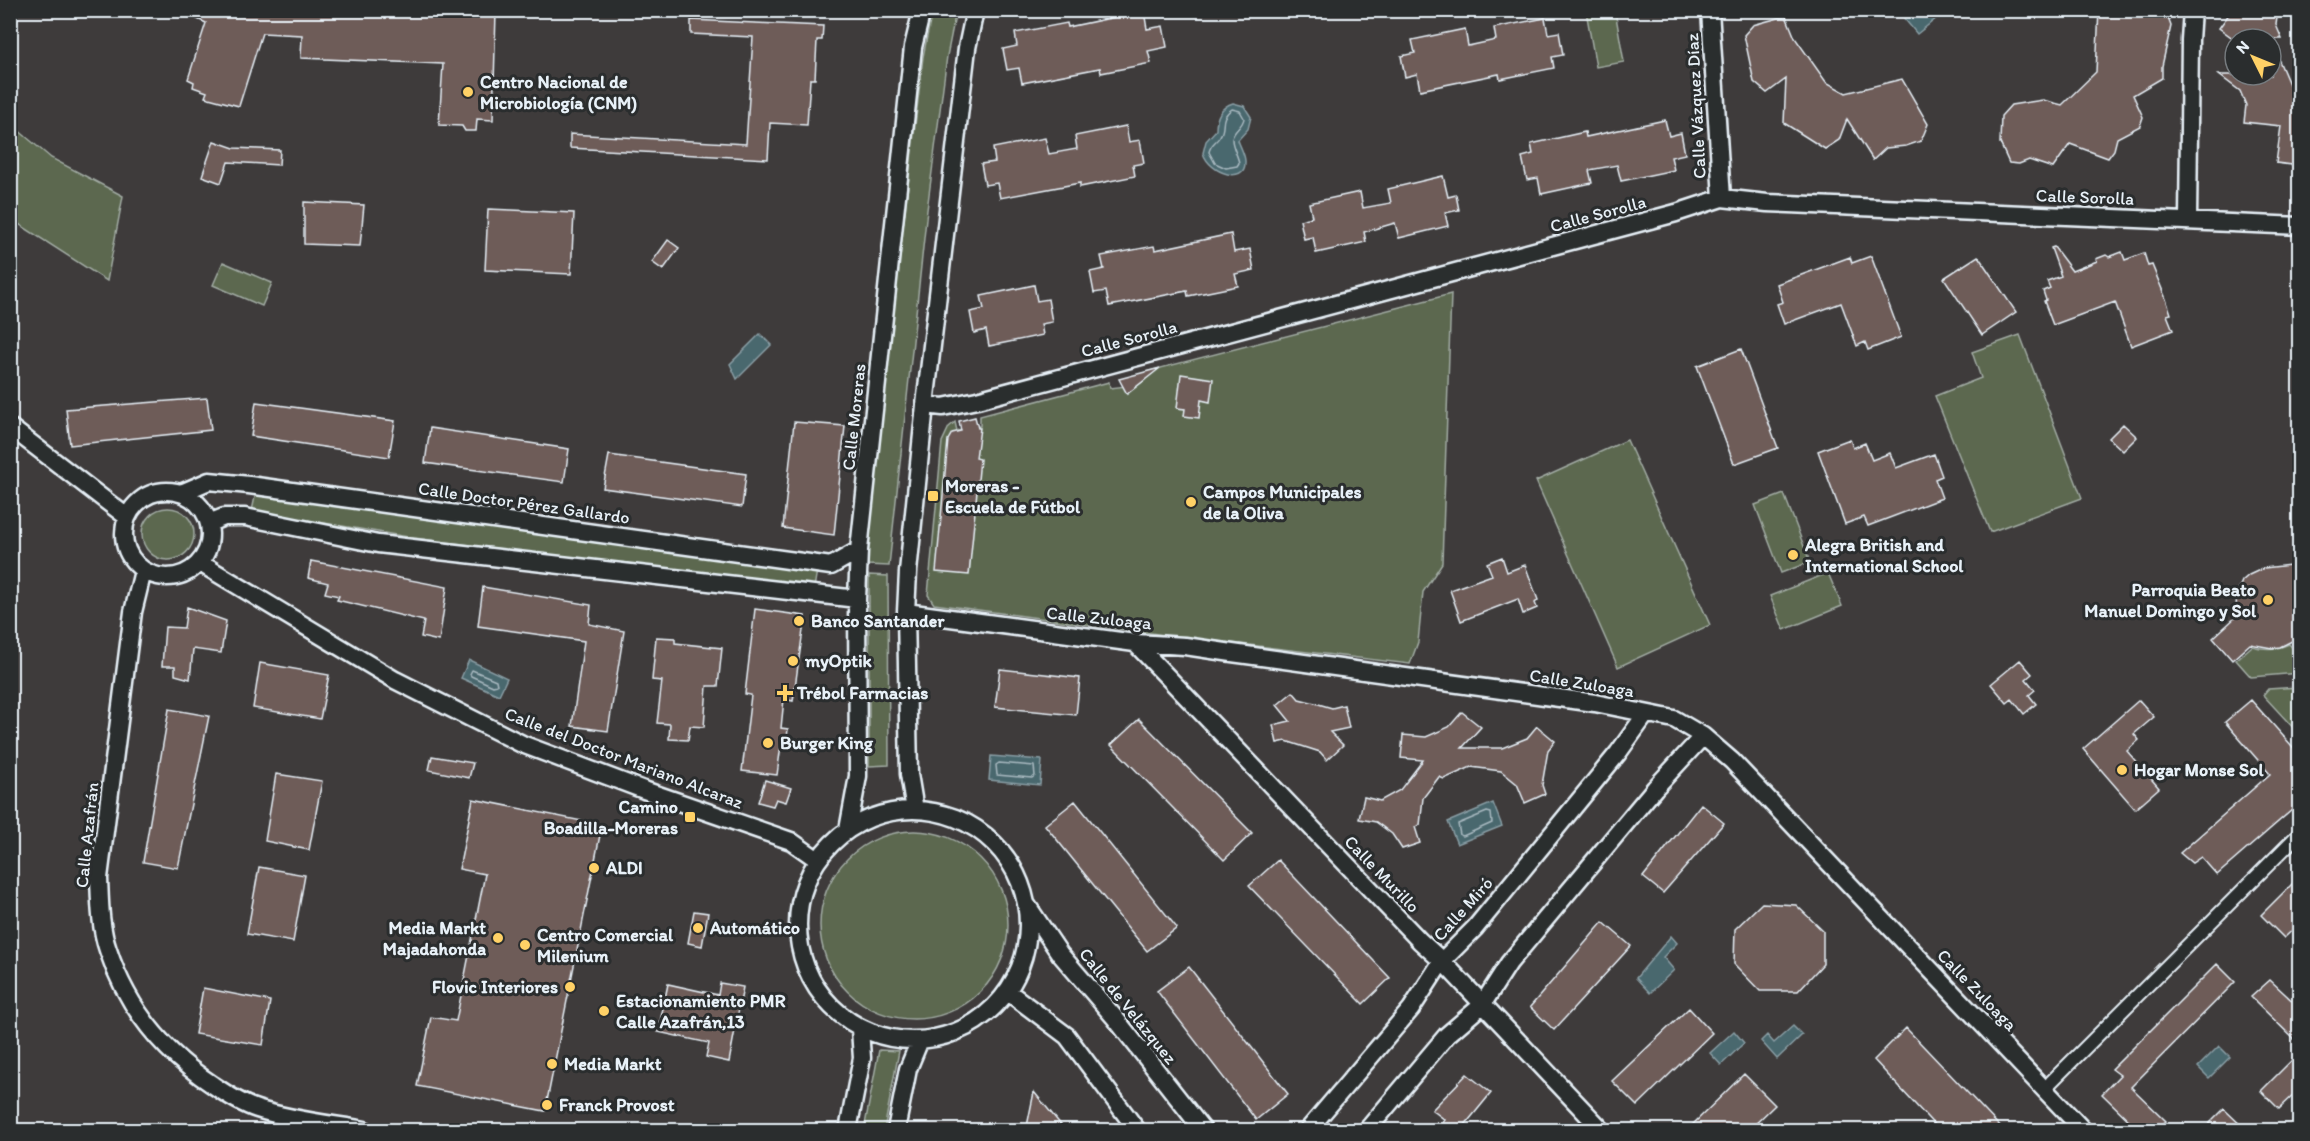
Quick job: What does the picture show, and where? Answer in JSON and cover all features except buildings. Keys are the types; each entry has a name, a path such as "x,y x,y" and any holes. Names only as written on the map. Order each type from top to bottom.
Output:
{"street":[{"name":"Calle Moreras","path":"848,830 858,776 859,550 913,47 922,10"},
{"path":"915,810 909,774 906,612 925,405 967,48 975,10"},
{"name":"Calle Vázquez Díaz","path":"1710,10 1722,198"},
{"path":"2188,220 2192,10"},
{"name":"Calle Sorolla","path":"925,405 943,407 977,400 1676,213 1722,198 1779,203 2300,226"},
{"path":"10,427 127,517"},
{"name":"Calle Doctor Pérez Gallardo","path":"181,493 209,481 249,484 831,566 859,550"},
{"path":"160,491 181,493 199,504 209,523 209,544 200,563 183,575 163,578 143,571 129,556 123,537 127,517 140,500 160,491"},
{"path":"209,523 224,517 245,517 378,544 857,599"},
{"name":"Calle del Doctor Mariano Alcaraz","path":"200,563 395,680 522,744 790,841 818,860"},
{"name":"Calle Azafrán","path":"143,571 133,612 99,878 101,914 107,949 122,985 142,1018 163,1045 188,1069 224,1093 256,1109 365,1131"},
{"name":"Calle Zuloaga","path":"906,612 1135,643 1185,646 1595,703 1674,719 1703,736 1732,761 2083,1131"},
{"name":"Calle Murillo","path":"1135,643 1420,941 1442,961 1602,1131"},
{"name":"Calle Miró","path":"1308,1131 1411,1009 1442,961 1490,909 1618,753 1646,714"},
{"path":"1367,1131 1447,1035 1482,1005 1509,963 1655,788 1703,736"},
{"path":"915,810 956,819 974,828 999,848 1016,874 1026,904 1028,934 1021,964 1007,991 982,1017 953,1034 920,1041 900,1040 860,1029 839,1014 821,996 807,973 800,949 797,918 804,888 818,860 832,843 848,830 869,819 892,812 915,810"},
{"path":"2051,1082 2300,833"},
{"name":"Calle de Velázquez","path":"1026,904 1060,954 1115,1018 1203,1131"},
{"path":"1007,991 1067,1036 1137,1131"},
{"path":"848,1131 862,1058 860,1029"},
{"path":"896,1131 908,1069 920,1041"}],"green space":[{"path":"932,11 956,11 947,56 927,210 889,566 867,565 884,391 923,57"},
{"path":"1586,11 1615,11 1624,62 1596,67"},
{"path":"11,124 51,158 123,196 107,281 11,219"},
{"path":"223,262 272,283 262,306 213,285"},
{"name":"Campos Municipales de la Oliva","path":"1451,294 1442,563 1423,592 1418,642 1410,664 1180,637 934,604 928,595 942,442 949,427 955,422 957,431 980,426 980,416 1109,382 1110,388 1127,386 1127,393 1145,380 1145,372"},
{"path":"2020,335 2082,498 1990,532 1935,396 1981,378 1972,352"},
{"path":"1627,440 1710,625 1618,667 1536,481"},
{"path":"256,492 817,570 814,588 414,538 252,511"},
{"path":"1784,494 1810,562 1781,573 1755,505"},
{"path":"168,508 182,512 190,520 194,534 190,548 182,556 168,560 154,556 146,548 142,534 146,520 154,512"},
{"path":"1828,573 1842,606 1784,630 1770,596"},
{"path":"869,575 888,576 889,765 869,766"},
{"path":"2289,644 2299,655 2299,673 2251,677 2236,660 2252,646 2270,649"},
{"path":"2300,687 2299,734 2263,695 2268,689"},
{"path":"905,831 923,831 950,838 981,858 1001,889 1008,925 1001,961 981,992 950,1012 923,1019 905,1019 870,1008 854,998 841,985 824,952 820,934 820,916 831,881 841,865 854,852 887,835"},
{"path":"879,1050 899,1051 884,1130 864,1130"}],"water":[{"path":"1898,11 1931,11 1937,18 1917,34"},
{"path":"1233,103 1244,106 1251,117 1248,129 1238,140 1245,163 1243,169 1234,175 1219,171 1203,153 1206,141 1216,130 1220,114 1225,107"},
{"path":"760,334 771,345 737,379 730,364"},
{"path":"469,660 507,678 499,695 461,678"},
{"path":"991,756 1042,760 1040,785 989,780"},
{"path":"1493,803 1502,826 1457,844 1448,822"},
{"path":"1671,936 1677,943 1663,957 1674,970 1650,993 1636,978"},
{"path":"1793,1026 1802,1035 1777,1059 1761,1041 1767,1035 1774,1043"},
{"path":"1734,1031 1744,1043 1721,1065 1710,1053"},
{"path":"2219,1046 2230,1057 2209,1078 2198,1067"}],"place":[{"name":"Centro Nacional de Microbiología (CNM)","path":"468,92"},
{"name":"Moreras - Escuela de Fútbol","path":"933,496"},
{"name":"Campos Municipales de la Oliva","path":"1191,502"},
{"name":"Alegra British and International School","path":"1793,555"},
{"name":"Parroquia Beato Manuel Domingo y Sol","path":"2268,600"},
{"name":"Banco Santander","path":"799,621"},
{"name":"myOptik","path":"793,661"},
{"name":"Trébol Farmacias","path":"785,693"},
{"name":"Burger King","path":"768,743"},
{"name":"Hogar Monse Sol","path":"2122,770"},
{"name":"Camino Boadilla-Moreras","path":"690,817"},
{"name":"ALDI","path":"594,868"},
{"name":"Automático","path":"698,928"},
{"name":"Media Markt Majadahonda","path":"498,938"},
{"name":"Centro Comercial Milenium","path":"525,945"},
{"name":"Flovic Interiores","path":"570,987"},
{"name":"Estacionamiento PMR Calle Azafrán,13","path":"604,1011"},
{"name":"Media Markt","path":"552,1064"},
{"name":"Franck Provost","path":"547,1105"}]}
